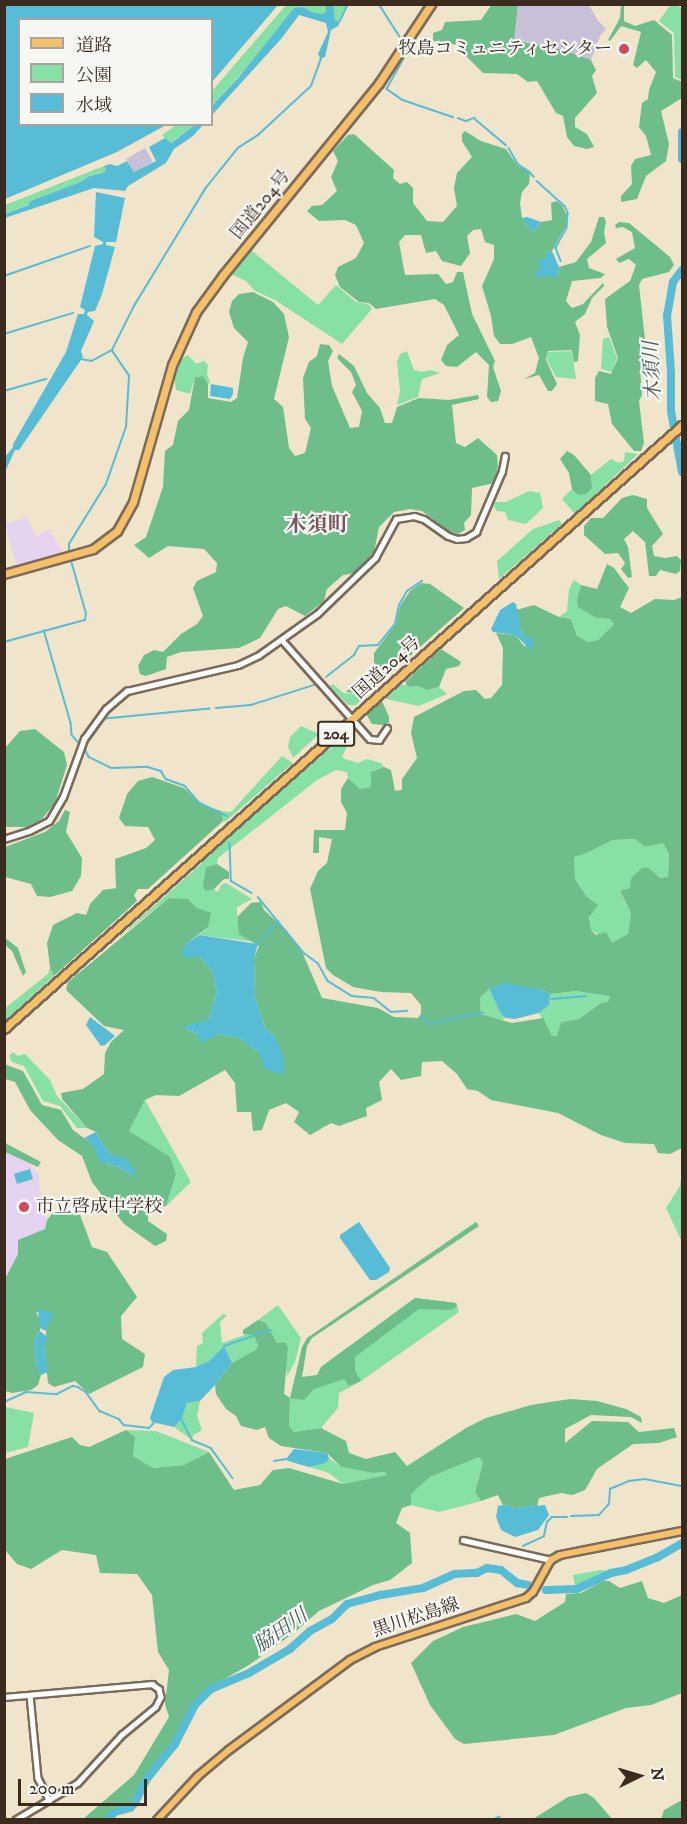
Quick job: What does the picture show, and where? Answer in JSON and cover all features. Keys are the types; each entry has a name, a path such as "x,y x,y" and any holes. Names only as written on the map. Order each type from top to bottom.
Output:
{"highway":[{"name":"国道204号","path":"4,574 93,549 117,531 133,502 172,366 196,312 223,275 379,83 431,4"},
{"name":"国道204号","path":"4,1029 682,425"}],"main road":[{"path":"551,1560 569,1554 682,1532"},
{"name":"黒川松島線","path":"157,1820 198,1776 229,1750 350,1660 397,1638 526,1598 533,1592 551,1560"}],"street":[{"path":"4,838 40,826 56,812 84,739 106,709 127,691 249,661 282,640 317,614 375,558 396,519 414,516 424,519 448,536 457,539 466,538 476,532 502,471 505,456"},
{"path":"282,640 373,741 379,740 387,728"},
{"path":"464,1540 551,1560"},
{"path":"4,1697 146,1684 156,1686 161,1692 156,1707 122,1735 78,1783 16,1820"},
{"path":"30,1695 38,1778 49,1800"}],"shaded area":[{"path":"518,5 589,5 598,21 606,29 600,36 591,60 563,50 514,39"},
{"path":"145,148 153,162 134,172 126,159"},
{"path":"26,517 37,536 49,529 64,554 17,566 5,524"},
{"name":"市立啓成中学校","path":"5,1152 30,1163 39,1175 40,1194 47,1220 45,1229 18,1254 5,1281"}],"green space":[{"path":"492,4 518,5 514,40 563,50 591,60 596,70 592,76 597,93 575,118 575,127 587,134 594,147 587,149 574,146 567,137 563,116 556,113 537,81 528,82 517,74 483,73 464,54 463,46 433,41 433,33 442,30 445,22 481,20"},
{"path":"671,4 682,9 682,80 675,77 674,33 659,21"},
{"path":"286,5 326,5 326,12 322,14 302,7 213,105 213,90"},
{"path":"333,5 347,5 339,20 335,21 333,17"},
{"path":"621,5 624,6 624,21 635,26 654,20 672,35 673,78 682,82 682,98 661,111 669,144 666,161 646,176 637,199 621,202 621,196 632,184 631,166 635,159 651,155 646,136 639,127 642,103 648,99 656,72 646,60 637,68 633,65 641,32 621,26 610,41 608,40 620,18"},
{"path":"175,126 194,126 170,143 162,135"},
{"path":"465,131 481,141 506,149 517,165 530,173 529,184 522,192 520,203 522,218 531,231 536,230 541,222 552,220 551,203 556,201 562,205 567,216 566,226 552,251 546,253 553,276 558,275 559,267 576,262 591,242 599,217 604,217 606,222 604,232 606,243 587,259 589,268 605,274 601,278 572,281 566,301 572,308 583,304 603,283 604,286 592,298 585,314 575,322 580,335 578,361 574,362 572,350 548,351 546,360 557,384 552,391 548,391 539,375 524,379 535,373 539,358 531,337 512,344 500,344 494,336 482,286 494,259 494,245 485,242 481,229 473,230 467,236 470,253 461,266 442,261 436,251 426,253 421,235 405,235 399,242 405,275 438,274 446,284 453,282 457,272 463,272 472,314 495,361 493,367 501,391 498,401 491,402 487,397 489,365 476,352 457,367 446,366 441,360 447,345 459,335 444,305 435,299 376,309 369,303 359,302 340,287 335,275 338,267 356,258 364,243 356,225 345,220 319,221 307,211 312,206 322,205 337,191 331,177 338,161 333,151 348,135 354,134 394,170 393,178 400,184 407,182 413,188 413,203 427,221 443,222 457,206 454,188 457,173 472,157 462,141 462,134"},
{"path":"104,166 106,170 103,173 90,176 5,214 5,205"},
{"path":"619,222 629,223 670,257 674,265 669,272 642,279 639,285 647,358 640,369 642,395 639,401 644,443 641,451 634,451 612,424 608,404 595,401 595,378 599,371 611,374 618,358 607,327 605,299 630,281 636,265 629,259 619,263 616,259 635,248 632,232 623,227 616,228 615,225"},
{"path":"251,250 318,305 336,285 356,302 368,304 372,309 342,344 275,300 255,291 246,281 231,274"},
{"path":"253,292 273,302 284,314 289,337 274,399 283,407 289,448 295,456 305,453 311,428 305,419 303,378 309,362 317,356 320,344 329,345 333,351 328,361 332,386 350,428 359,427 362,411 352,392 356,385 351,372 337,358 339,354 354,366 367,393 380,408 385,423 392,423 397,407 419,398 449,400 478,395 479,399 452,405 456,443 465,447 478,438 497,455 498,466 494,483 472,488 471,515 464,523 465,530 458,534 449,531 422,511 410,509 394,512 379,527 374,552 355,573 343,575 327,589 324,601 305,616 286,606 278,609 260,638 239,648 181,652 167,657 166,669 146,676 140,674 138,666 144,655 154,650 163,652 181,634 197,624 203,616 193,588 197,581 216,572 217,563 204,549 168,546 149,558 134,545 146,537 163,487 165,451 173,445 178,421 189,410 195,377 203,376 208,384 208,398 231,402 237,398 243,358 248,342 234,328 229,312 232,301 239,294"},
{"path":"609,337 617,358 612,372 601,369 603,339"},
{"path":"407,351 414,370 422,372 431,370 440,373 422,379 418,397 397,405 400,391 397,362 400,354"},
{"path":"572,351 576,379 556,377 547,360 548,352"},
{"path":"188,355 196,364 204,361 208,365 207,374 210,382 208,384 203,376 195,377 190,394 176,390 174,377 181,359"},
{"path":"567,451 574,455 591,475 592,488 586,494 578,495 572,489 569,473 560,459"},
{"path":"625,452 638,454 575,514 562,499 572,489 578,495 592,488 591,475 611,459 619,463 624,461"},
{"path":"529,491 540,493 543,508 526,524 508,520 505,512 497,511 494,507 495,502 506,502"},
{"path":"633,495 647,499 647,508 663,534 652,546 654,556 665,558 677,556 681,560 680,571 676,574 660,570 656,576 649,576 645,542 633,531 624,539 628,547 632,577 628,578 621,569 625,563 618,553 605,554 584,535 584,526 591,518 603,518 622,498"},
{"path":"559,520 562,524 499,579 497,561 533,529"},
{"path":"607,564 614,568 629,588 620,607 631,613 655,599 674,600 682,597 682,1148 670,1154 658,1153 654,1144 625,1143 601,1135 558,1113 491,1100 478,1091 467,1089 457,1074 442,1061 422,1062 421,1076 401,1080 391,1069 379,1082 382,1100 366,1108 367,1116 339,1126 331,1123 310,1135 294,1122 299,1112 286,1103 269,1110 262,1130 253,1131 251,1112 237,1112 235,1083 225,1070 179,1096 156,1095 145,1100 129,1131 170,1157 176,1174 166,1206 148,1209 148,1221 167,1234 166,1241 155,1246 124,1224 92,1182 82,1156 58,1140 30,1110 15,1082 5,1079 4,1064 23,1071 42,1105 61,1110 73,1130 92,1144 107,1164 119,1167 132,1176 105,1148 96,1132 87,1128 62,1099 61,1093 83,1089 104,1074 105,1053 111,1042 124,1030 104,1026 66,990 68,982 169,898 188,899 197,908 211,913 208,927 186,944 184,957 200,957 212,971 217,992 209,1019 185,1029 208,1038 217,1034 239,1038 259,1053 275,1037 265,1028 255,997 254,958 259,946 239,934 237,917 251,903 261,902 264,910 287,931 303,954 322,998 378,1008 394,1017 418,1018 421,1014 421,1005 411,993 381,992 353,987 326,968 310,889 318,871 327,863 332,839 319,837 319,853 313,853 314,830 345,830 347,813 341,802 341,789 348,778 360,789 371,787 371,772 384,767 391,770 395,791 402,790 402,779 417,758 411,733 414,717 464,691 476,690 485,699 491,698 502,685 503,648 496,633 515,635 525,647 528,639 522,634 516,610 534,605 559,617 571,619 577,636 588,642 598,640 614,624 610,619 597,618 578,607 577,598 581,585 597,589","holes":["635,839 645,847 663,843 669,854 668,877 660,878 649,868 642,868 631,878 630,888 620,891 631,913 628,934 612,943 606,932 596,935 591,930 589,917 598,905 587,897 575,879 574,857 613,840","508,984 514,987 543,990 550,994 577,991 610,996 608,1002 599,1004 579,1019 561,1022 557,1036 552,1036 543,1018 512,1023 481,1014 480,998 489,989"]},
{"path":"574,580 581,585 577,598 597,618 610,619 614,624 598,640 587,642 577,636 571,619 559,617 567,611 569,589"},
{"path":"421,583 430,584 464,608 366,695 346,692 349,689 366,692 374,672 374,653 396,624 400,606 410,591"},
{"path":"441,649 461,662 459,666 446,669 439,687 427,690 418,686 406,685 406,681"},
{"path":"333,684 343,693 366,695 356,705 348,705 330,686"},
{"path":"401,684 410,687 418,686 427,690 439,687 447,694 419,706 386,699"},
{"path":"382,701 389,717 389,723 372,724 366,714"},
{"path":"301,726 319,734 293,758 288,747 290,737"},
{"path":"35,729 64,752 67,765 55,803 42,819 27,827 6,827 5,748 20,731"},
{"path":"342,738 347,738 347,746 342,757 358,763 367,759 381,763 384,767 371,772 371,787 360,789 348,778 347,772 336,770 317,780 218,858 217,864 206,867 205,890 214,889 218,892 221,885 226,883 252,899 237,907 237,917 240,934 255,942 199,935 208,927 197,908 188,899 169,898 118,938 201,864 202,859"},
{"path":"282,756 293,763 226,821 223,821 221,811 231,812"},
{"path":"152,777 184,788 200,804 221,811 223,821 148,889 138,889 134,895 137,901 54,976 50,967 47,943 53,925 77,913 86,915 90,904 103,890 116,888 115,859 146,848 155,840 148,827 125,826 119,818 127,794 138,781"},
{"path":"65,810 70,812 66,832 82,858 81,876 72,891 50,897 37,896 31,884 5,877 5,847 45,832 59,821"},
{"path":"635,839 645,847 663,843 669,854 668,877 660,878 649,868 630,888 620,892 631,913 628,935 612,943 591,930 587,897 575,879 574,856 587,853 613,840"},
{"path":"217,864 229,872 229,879 224,879 214,889 205,891 203,886 206,867"},
{"path":"4,937 18,948 26,972 23,976 12,951 5,945"},
{"path":"50,967 54,976 5,1021 4,1009 48,974"},
{"path":"489,989 501,1014 506,1018 502,1020 481,1014 480,998"},
{"path":"577,991 605,993 610,995 608,1003 598,1004 579,1019 561,1022 557,1037 552,1036 539,1013 549,1005 550,994"},
{"path":"13,1052 18,1056 25,1054 50,1080 57,1096 87,1128 77,1128 60,1106 43,1101 24,1066 12,1062 9,1056"},
{"path":"145,1100 191,1182 166,1206 176,1174 129,1131"},
{"path":"5,1143 41,1162 38,1167 5,1152"},
{"path":"682,1172 682,1242 666,1208 680,1186"},
{"path":"70,1210 80,1215 92,1247 107,1252 137,1297 121,1316 122,1339 145,1354 143,1367 89,1394 75,1381 54,1387 48,1383 44,1346 48,1320 44,1313 36,1312 41,1321 40,1331 34,1340 37,1365 41,1375 38,1385 31,1390 12,1393 5,1391 4,1281 18,1254 18,1240 45,1229 47,1220 52,1214"},
{"path":"476,1222 479,1226 312,1338 307,1346 302,1377 317,1375 321,1367 415,1298 456,1303 457,1307 450,1310 419,1309 355,1357 355,1371 361,1381 349,1386 344,1379 314,1389 304,1400 290,1398 302,1347 307,1338"},
{"path":"415,1298 456,1303 459,1312 361,1381 339,1393 338,1408 321,1428 294,1432 289,1426 290,1398 314,1382 321,1367"},
{"path":"278,1305 301,1338 295,1362 287,1376 285,1361 288,1347 285,1342 277,1343 266,1323 258,1320"},
{"path":"223,1314 227,1315 220,1322 222,1343 250,1333 254,1334 258,1346 256,1351 232,1363 224,1346 209,1361 196,1367 197,1346 203,1343 202,1333"},
{"path":"258,1320 266,1323 277,1343 285,1342 288,1347 284,1394 290,1398 289,1426 294,1432 321,1428 346,1441 349,1453 366,1459 395,1452 407,1466 466,1428 486,1418 531,1405 570,1399 597,1401 626,1409 641,1417 642,1423 631,1417 591,1415 565,1429 565,1443 592,1421 628,1422 639,1432 674,1428 677,1437 659,1443 633,1444 597,1469 585,1490 572,1495 561,1493 539,1498 537,1506 516,1508 503,1505 498,1495 481,1501 475,1492 483,1462 479,1457 430,1477 411,1494 411,1505 402,1508 396,1523 410,1533 412,1563 390,1580 373,1585 319,1611 295,1632 249,1665 209,1688 195,1702 173,1743 145,1780 131,1807 116,1810 104,1819 83,1819 134,1775 169,1717 165,1704 169,1670 158,1652 152,1595 137,1574 100,1573 96,1555 62,1550 31,1569 17,1564 5,1550 5,1459 72,1437 80,1445 89,1447 126,1430 135,1437 133,1456 153,1468 184,1465 209,1452 234,1490 260,1485 273,1470 289,1468 343,1484 387,1475 385,1472 373,1473 341,1467 327,1453 281,1446 269,1438 265,1427 257,1430 241,1426 236,1416 226,1409 216,1394 215,1385 232,1363 256,1350 258,1346 254,1335 243,1334 243,1330"},
{"path":"200,1401 197,1416 202,1430 193,1435 192,1440 174,1427 182,1418 187,1403"},
{"path":"5,1407 34,1413 28,1447 5,1453"},
{"path":"126,1430 156,1431 209,1452 184,1465 153,1468 133,1456 135,1437"},
{"path":"479,1457 483,1461 475,1492 481,1501 439,1512 411,1505 411,1494 430,1477"},
{"path":"329,1458 341,1467 373,1473 386,1472 387,1475 343,1484 329,1473 309,1467 326,1463"},
{"path":"600,1570 612,1571 575,1586 573,1575"},
{"path":"603,1581 609,1581 620,1588 642,1581 648,1598 664,1603 682,1595 682,1693 651,1705 626,1708 554,1735 464,1744 455,1739 430,1705 411,1663 433,1641 463,1627 516,1614 535,1621 565,1602 566,1594 581,1593"},
{"path":"586,1793 594,1798 612,1819 533,1819 568,1797"},
{"path":"682,1800 682,1819 661,1819 664,1810"}],"water":[{"path":"5,4 278,4 213,81 213,18 18,18 18,126 164,126 117,152 5,199"},
{"path":"326,5 333,5 335,21 341,20 338,26 331,30 325,57 320,58 318,54 328,32 326,23 299,15 281,39 213,114 213,105 239,77 294,8 303,7 322,14 326,12"},
{"path":"194,126 202,126 193,136 174,149 166,163 128,186 125,191 94,188 5,218 5,214 28,205 31,201 90,176 103,173 106,170 104,166 110,164 117,166 127,161 134,172 156,161 149,147 165,138 171,143"},
{"path":"96,192 125,198 116,242 106,242 106,245 115,247 95,311 88,312 87,315 94,321 81,351 83,357 19,450 15,450 5,472 5,457 13,447 66,352 78,314 84,314 85,310 80,307 95,246 103,244 94,237"},
{"path":"527,217 541,222 536,230 531,231 522,218"},
{"path":"552,251 559,267 558,276 536,277 534,275 540,269 538,262 545,258 546,253"},
{"path":"211,384 233,388 230,399 210,396"},
{"path":"513,602 516,604 522,634 534,641 532,651 515,635 493,632 491,629 500,610"},
{"path":"199,935 258,944 254,958 255,997 265,1028 275,1037 283,1055 284,1072 280,1074 264,1068 259,1053 239,1038 217,1034 204,1042 200,1041 196,1033 185,1029 185,1026 209,1019 217,992 212,971 200,957 184,957 181,952 186,944"},
{"path":"504,983 543,990 550,994 549,1005 539,1013 515,1019 506,1018 501,1014 489,989"},
{"path":"90,1017 115,1036 105,1045 101,1046 86,1025"},
{"path":"96,1132 105,1148 112,1155 126,1158 137,1175 132,1176 119,1167 100,1162 92,1144 84,1138"},
{"path":"30,1169 33,1179 17,1184 14,1174"},
{"path":"359,1222 390,1268 389,1272 376,1280 370,1280 340,1238 340,1235"},
{"path":"38,1309 53,1313 46,1331 40,1328"},
{"path":"40,1331 47,1337 44,1347 48,1372 41,1375 37,1366 34,1340"},
{"path":"224,1346 232,1363 200,1401 187,1403 182,1418 174,1427 152,1422 150,1418 164,1377 173,1370 196,1367 209,1361"},
{"path":"294,1449 327,1453 329,1458 326,1463 309,1467 286,1459"},
{"path":"545,1505 549,1515 538,1530 515,1537 501,1530 496,1517 498,1506 516,1508"}],"waterway":[{"path":"340,21 348,4"},
{"path":"379,4 402,40"},
{"path":"409,50 387,89 403,100 453,117"},
{"path":"81,359 92,361 112,350 134,306 205,189 238,148 258,135 311,86 321,58"},
{"path":"458,118 466,121 474,118 506,145"},
{"name":"木須川","path":"682,132 682,159"},
{"path":"509,148 518,164 534,177"},
{"path":"537,181 565,206 568,213 567,228 556,248 561,261"},
{"path":"4,276 90,246"},
{"name":"木須川","path":"682,270 673,282 667,315 671,411 682,472"},
{"path":"4,334 73,313"},
{"path":"69,551 69,544 106,484 126,427 129,376 112,351"},
{"path":"4,391 46,379"},
{"path":"4,642 85,620 86,614 71,561"},
{"path":"6,569 15,566"},
{"path":"326,677 354,655 359,646 378,645 395,624 399,605 407,591 422,581"},
{"path":"44,630 71,723 72,735 78,742"},
{"path":"216,708 251,705 314,685"},
{"path":"210,709 105,719 86,746 86,751 89,757 112,768 148,767 161,771 166,779 185,786 200,803 227,816"},
{"path":"230,843 231,881 252,893"},
{"path":"258,897 304,953 318,963 328,981 352,996 374,998 391,1012 407,1011"},
{"path":"258,944 278,922"},
{"path":"551,999 586,996"},
{"path":"421,1016 430,1024 483,1013"},
{"path":"224,1346 271,1330"},
{"path":"4,1402 26,1392 57,1394 73,1386 86,1392 100,1411 119,1419 124,1425 149,1428 154,1423"},
{"path":"181,1418 192,1440 211,1448 233,1478"},
{"path":"274,1461 286,1459"},
{"path":"571,1516 599,1515 609,1504 610,1489 629,1481 645,1479 682,1486"},
{"path":"523,1546 544,1536 547,1522 552,1517 567,1517"},
{"name":"脇田川","path":"546,1590 577,1589 611,1573 626,1570 658,1557 682,1543"},
{"name":"脇田川","path":"107,1820 115,1812 130,1808 135,1803 146,1780 175,1744 195,1705 211,1689 249,1673 290,1649 310,1631 332,1619 347,1604 381,1595 423,1588 455,1574 477,1573 487,1568 501,1570 517,1583 528,1585"},
{"path":"491,1820 499,1817"}],"place":[{"name":"牧島コミュニティセンター","path":"624,49"},
{"name":"市立啓成中学校","path":"24,1207"}],"district":[{"name":"木須町","path":"317,525"}]}
